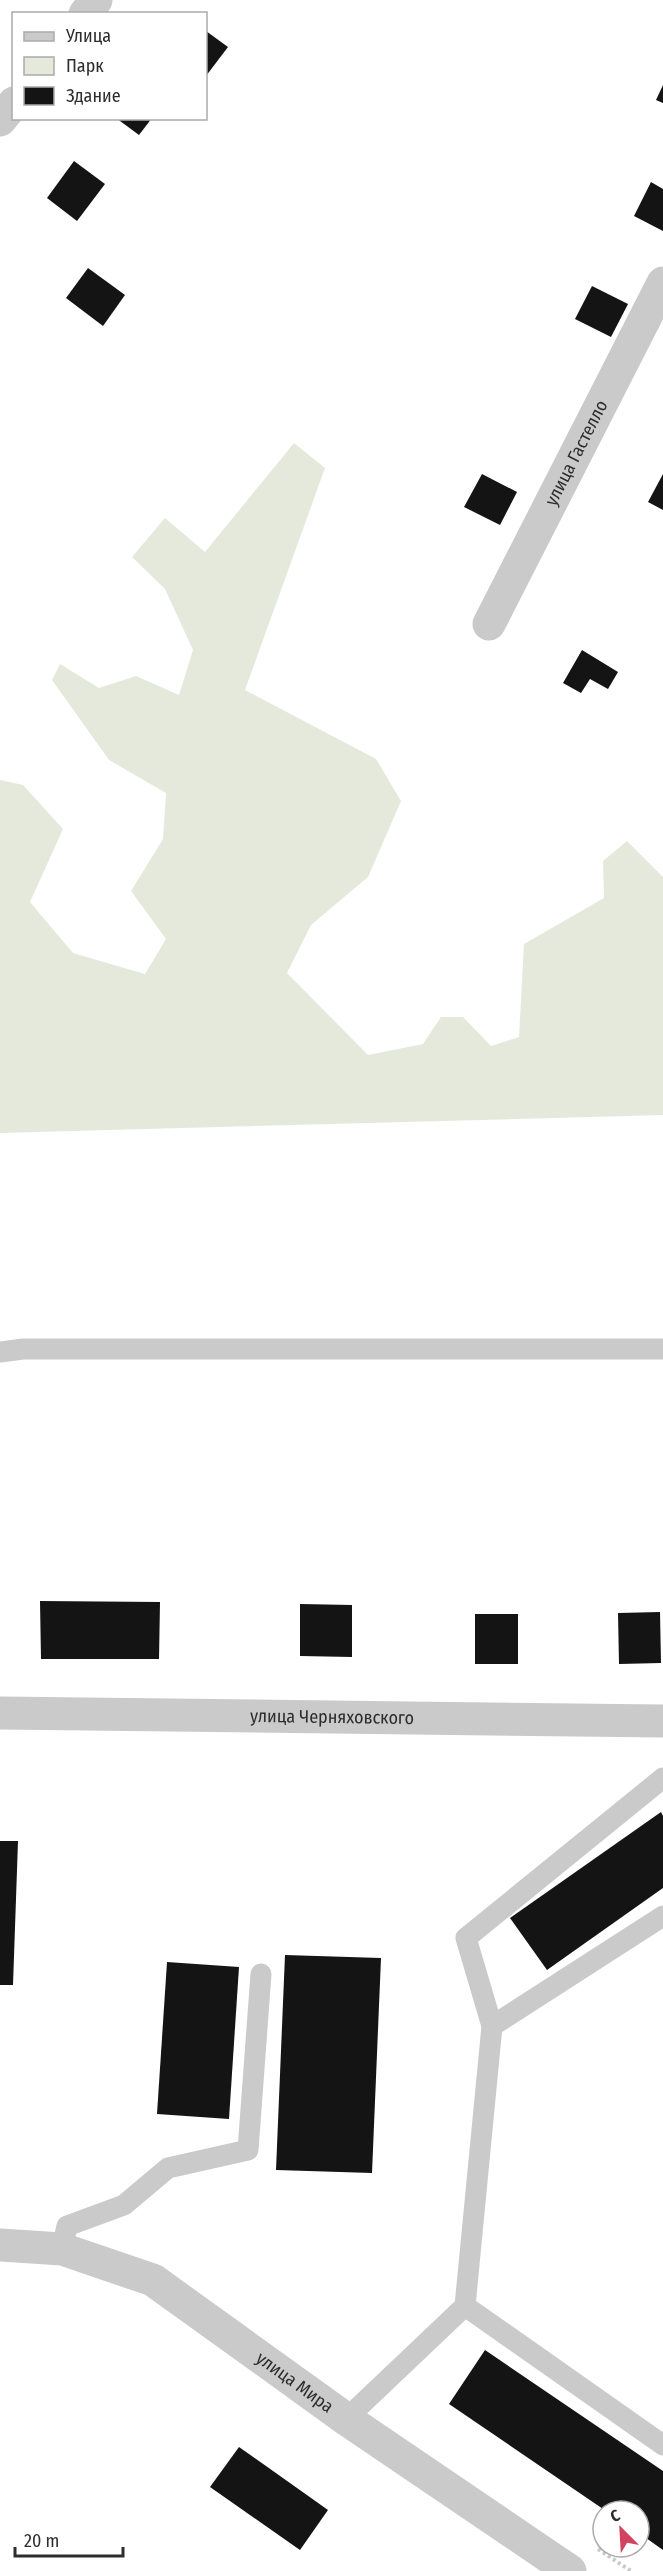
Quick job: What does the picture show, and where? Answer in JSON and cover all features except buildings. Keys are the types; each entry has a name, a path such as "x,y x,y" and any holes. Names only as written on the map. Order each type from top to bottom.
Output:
{"street":[{"path":"87,12 96,0"},
{"path":"0,120 12,105"},
{"name":"улица Гастелло","path":"489,624 663,283"},
{"name":"улица Черняховского","path":"0,1713 663,1721"},
{"name":"улица Мира","path":"0,2245 62,2249 153,2280 345,2419 570,2571"}],"lane":[{"path":"0,1352 22,1349 663,1349"},
{"path":"345,2419 465,2306 492,2026 466,1938 663,1778"},
{"path":"492,2026 663,1916"},
{"path":"62,2249 67,2226 124,2205 168,2168 248,2150 261,1974"},
{"path":"465,2306 663,2445"}],"green space":[{"path":"294,443 325,468 245,690 376,759 401,801 368,877 311,925 287,973 368,1055 423,1044 441,1017 463,1017 491,1046 519,1037 524,944 604,898 603,861 627,841 663,877 663,1115 0,1133 0,780 23,785 63,829 30,902 73,953 145,974 166,939 131,891 163,839 166,793 109,760 52,680 60,664 99,688 136,676 179,695 193,650 165,589 132,557 165,518 205,552"}]}
